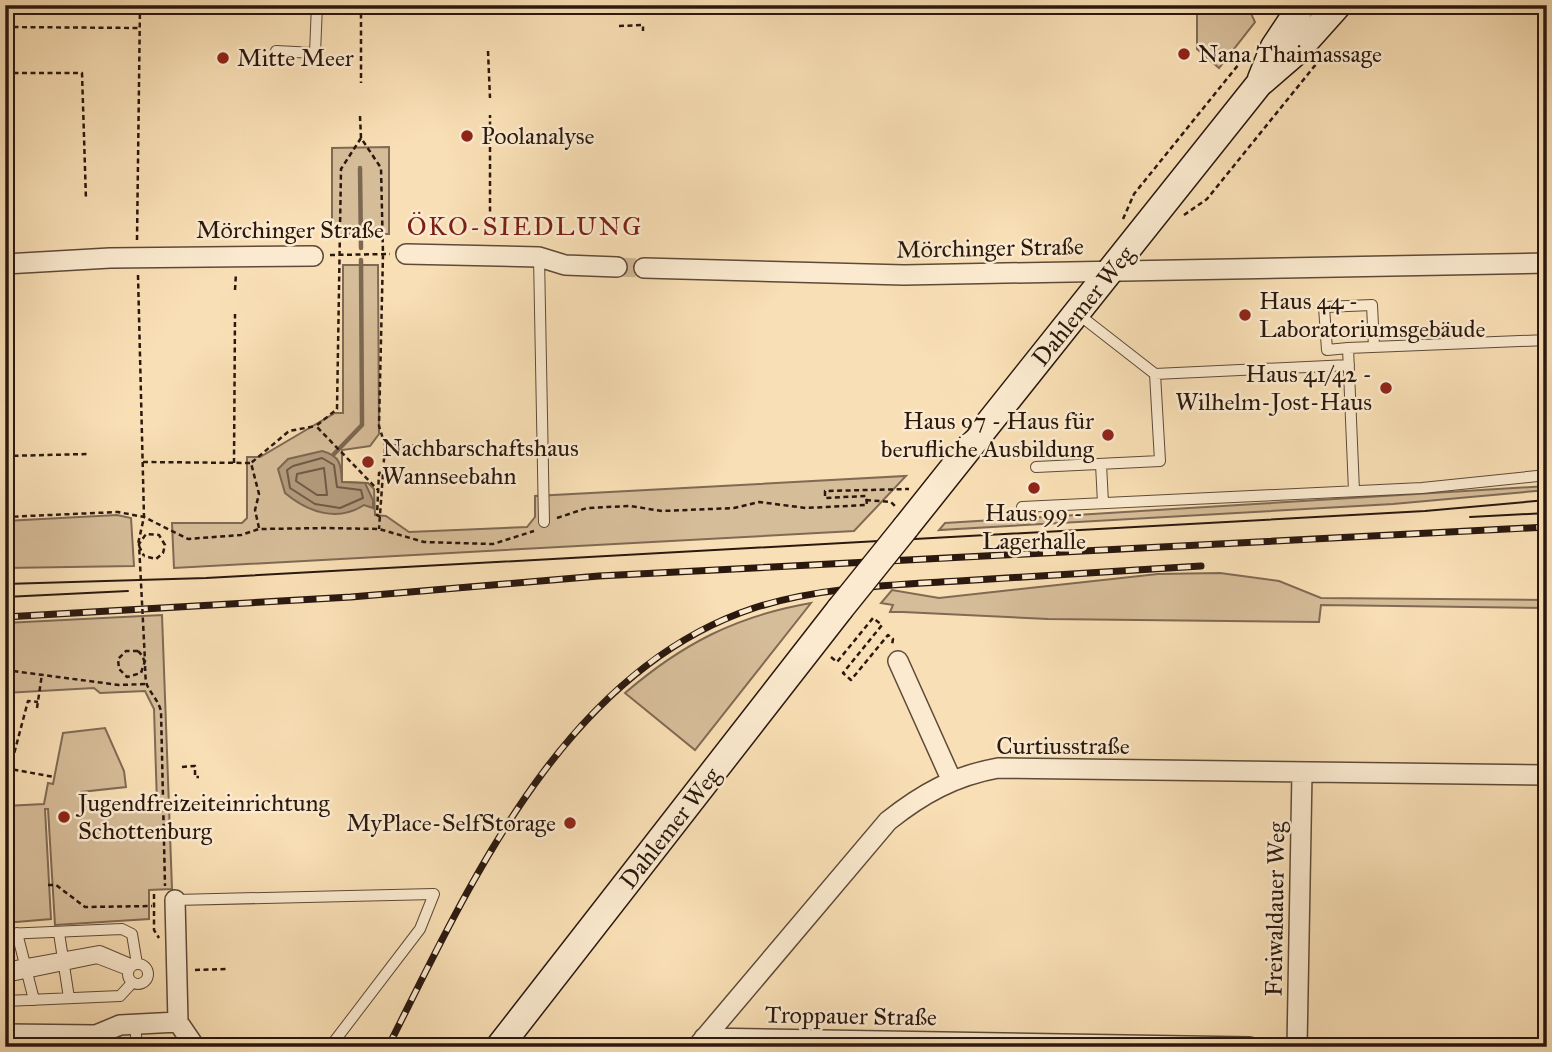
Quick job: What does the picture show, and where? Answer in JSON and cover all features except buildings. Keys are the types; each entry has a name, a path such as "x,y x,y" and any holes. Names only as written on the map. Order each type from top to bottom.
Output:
{"main road":[{"name":"Dahlemer Weg","path":"1259,84 1273,47 1302,5"},
{"name":"Dahlemer Weg","path":"499,1047 841,609 901,516 1112,271 1259,84 1295,53 1338,5"}],"street":[{"name":"Mörchinger Straße","path":"5,264 237,254 313,256"},
{"name":"Mörchinger Straße","path":"406,254 539,257 565,265 617,267"},
{"name":"Mörchinger Straße","path":"644,268 904,275 1547,263"},
{"path":"898,661 951,779"},
{"name":"Curtiusstraße","path":"702,1044 888,821 917,798 951,779 998,768 1547,775"},
{"name":"Freiwaldauer Weg","path":"1297,1047 1302,773"},
{"path":"175,900 178,1022 195,1047"},
{"path":"5,1034 96,1041 120,1026 178,1022"},
{"name":"Troppauer Straße","path":"702,1044 1249,1047"}],"lane":[{"path":"276,51 315,53 317,5"},
{"path":"539,257 544,522"},
{"path":"1374,347 1372,305 1324,307 1326,350 1547,340"},
{"path":"1077,313 1155,374 1349,365"},
{"path":"1348,348 1354,491"},
{"path":"1036,467 1160,461 1155,374"},
{"path":"1101,464 1103,503"},
{"path":"1022,507 1354,491 1547,475"},
{"path":"175,900 434,894 421,929 330,1047"},
{"path":"5,934 122,929 132,934 133,966 132,983 120,996 5,1002"},
{"path":"17,933 34,1000"},
{"path":"59,933 69,998"},
{"path":"5,977 27,968 100,951 148,970 148,977 139,985 132,983"},
{"path":"5,968 27,968"},
{"path":"135,1024 137,1047"}],"path":[{"path":"360,5 361,83"},
{"path":"1369,5 1439,5"},
{"path":"619,26 643,26 643,31"},
{"path":"5,27 141,28"},
{"path":"1121,226 1128,204 1135,194 1252,48"},
{"path":"488,51 490,98"},
{"path":"1178,218 1207,199 1321,55"},
{"path":"5,73 82,73 86,200"},
{"path":"489,254 490,115"},
{"path":"360,116 361,138 381,168 383,254 379,426 385,445 379,529"},
{"path":"141,462 251,463 289,431 316,426 337,409 341,169 361,138"},
{"name":"Mörchinger Straße","path":"313,256 406,254"},
{"path":"234,463 235,314"},
{"path":"316,426 378,490"},
{"path":"385,445 501,448"},
{"path":"5,456 87,454"},
{"path":"251,463 259,494 255,510 260,529"},
{"path":"380,517 377,516 378,490 379,473 382,472"},
{"path":"5,517 118,512 144,517 188,538 241,535 260,529 379,529 424,542 493,544 524,536 544,522 587,508 619,506 684,511 734,508 759,502 824,508 867,505 866,496 825,498 825,491 908,487"},
{"path":"866,500 891,502 901,516"},
{"path":"144,517 138,544 144,556 156,559 163,553 165,545 159,535 146,534 139,544 145,661 141,673 127,677 119,669 118,659 126,650 138,651 143,656 147,684 156,696 161,711 165,890 175,900"},
{"path":"831,657 837,662 873,618 882,625 842,673 851,680 888,635 893,639 891,656 898,661"},
{"path":"5,670 119,685 147,684"},
{"path":"37,708 42,674"},
{"path":"38,702 28,701 8,769 54,777"},
{"path":"182,766 195,766 195,777 199,777"},
{"path":"48,885 57,885 85,907 154,906"},
{"path":"177,970 227,969"},
{"path":"217,1047 221,1041"}],"shaded area":[{"path":"1210,5 1247,5 1255,22 1219,68 1197,49 1197,14 1210,14"},
{"path":"389,147 389,234 332,234 332,148"},
{"path":"343,265 378,265 379,434 370,446 342,450 342,482 368,483 374,489 375,515 386,516 409,532 527,527 535,517 535,496 906,476 854,531 174,568 172,523 242,523 247,518 247,457 260,457 335,413 343,413"},
{"path":"1547,486 1547,490 1393,504 939,530 945,523"},
{"path":"117,515 131,518 134,566 5,568 5,521"},
{"path":"1220,573 1279,581 1321,598 1547,600 1547,608 1321,605 1319,622 1048,619 890,612 893,605 881,603 892,590 939,598 1158,574"},
{"path":"811,603 695,750 625,693 668,660 711,634 758,616"},
{"path":"162,615 172,889 149,890 149,919 55,925 48,809 45,809 51,919 5,923 5,806 44,804 48,783 53,784 63,733 105,728 124,771 126,787 81,792 80,807 157,804 154,709 145,691 100,693 94,688 5,693 5,623"}],"water":[{"path":"322,451 339,462 342,482 365,483 373,500 373,508 364,505 344,513 324,513 304,506 285,493 278,469 288,459"}],"waterway":[{"path":"360,168 361,248"},
{"path":"334,454 362,425 361,260"}],"tunnel":[{"path":"617,267 644,268"}],"tram line":[{"path":"5,584 206,578 1425,511 1547,500"},
{"path":"1470,517 1547,513"},
{"path":"5,597 128,591"}],"railway":[{"path":"5,617 351,597 599,576 1547,527"},
{"path":"388,1047 453,918 490,852 531,789 577,731 628,680 687,638 754,608 830,591 1201,566"}],"place":[{"name":"Nana Thaimassage","path":"1184,54"},
{"name":"Mitte Meer","path":"223,58"},
{"name":"Poolanalyse","path":"467,136"},
{"name":"Haus 44 - Laboratoriumsgebäude","path":"1245,315"},
{"name":"Haus 41/42 - Wilhelm-Jost-Haus","path":"1386,388"},
{"name":"Haus 97 - Haus für berufliche Ausbildung","path":"1108,435"},
{"name":"Nachbarschaftshaus Wannseebahn","path":"368,462"},
{"name":"Haus 99 - Lagerhalle","path":"1034,488"},
{"name":"Jugendfreizeiteinrichtung Schottenburg","path":"64,817"},
{"name":"MyPlace-SelfStorage","path":"570,823"}],"district":[{"name":"ÖKO-SIEDLUNG","path":"525,226"}]}
